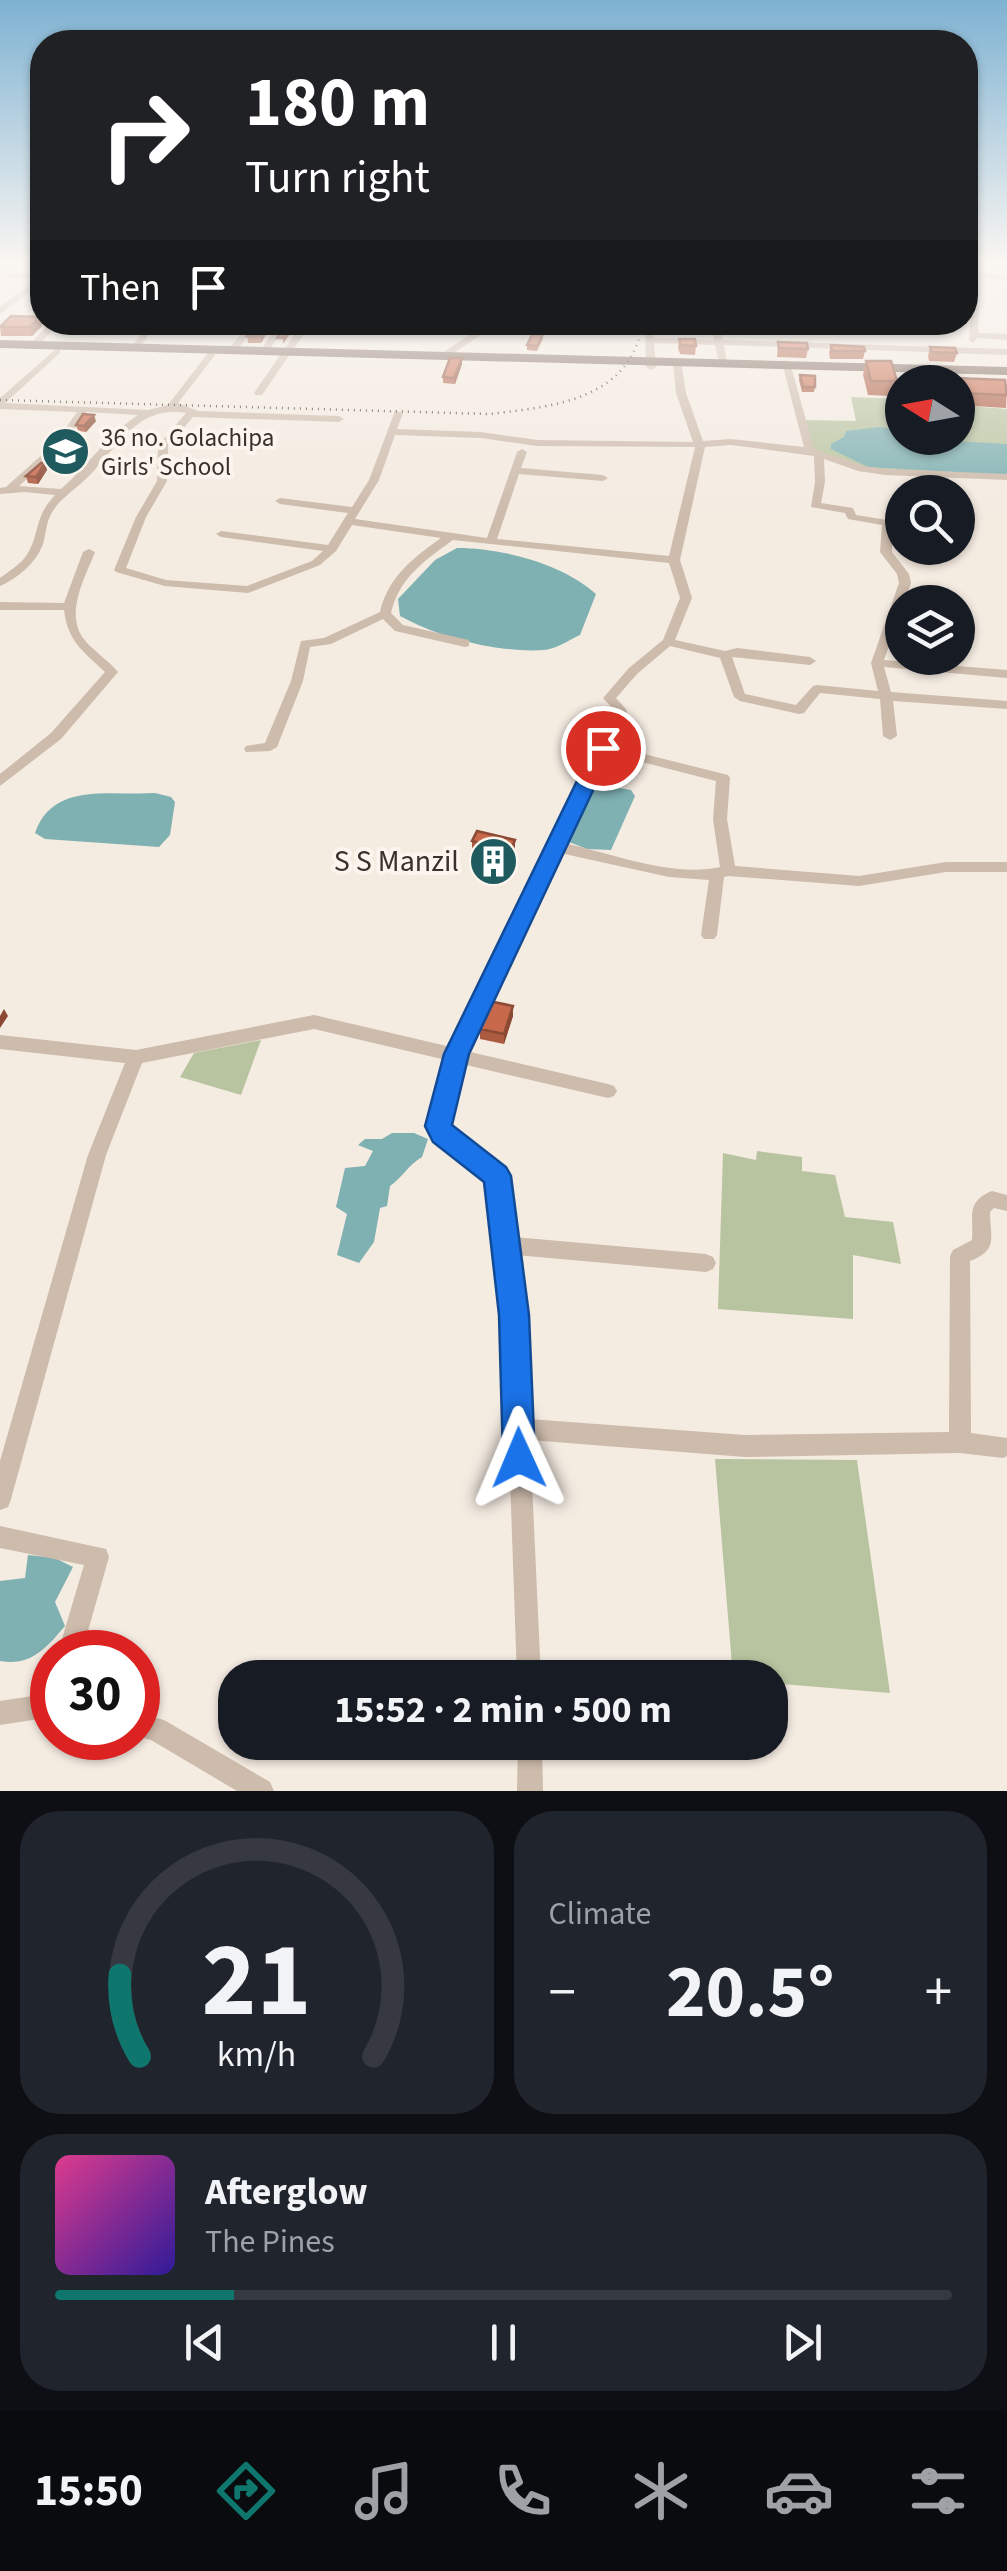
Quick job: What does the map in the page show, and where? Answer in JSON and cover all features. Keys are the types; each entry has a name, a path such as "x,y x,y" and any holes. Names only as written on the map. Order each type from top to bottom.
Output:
{"main road":[{"path":"0,347 651,364"},
{"path":"87,347 651,364 828,364 1003,372"},
{"path":"678,364 1003,372"}],"street":[{"path":"232,350 235,347"},
{"path":"264,351 267,347"},
{"path":"259,393 290,347"},
{"path":"442,357 458,347"},
{"path":"650,347 651,364"},
{"path":"720,347 723,363"},
{"path":"773,347 814,452 820,482 814,505 849,510 852,517 888,523 886,552 903,574 905,584 877,664 886,696 890,736"},
{"path":"803,347 1007,352"},
{"path":"824,347 828,364"},
{"path":"0,405 57,351"},
{"path":"987,352 1003,372"},
{"path":"186,411 172,404 211,355"},
{"path":"527,1660 507,1245 495,1173 438,1126 456,1054 603,748 623,722 620,709 609,698 632,671 668,642 686,598 674,560 700,446 681,393 678,364"},
{"path":"0,405 146,412 162,407 339,419"},
{"path":"5,490 60,444 84,409"},
{"path":"186,411 163,446 162,480 141,517 120,570 165,584 248,590 316,563 332,549 394,432 398,413"},
{"path":"0,584 26,564 37,546 48,509 112,440 146,412"},
{"path":"394,432 481,435 538,444 700,446 731,442 814,452 885,472 1007,478"},
{"path":"491,542 522,452"},
{"path":"517,471 604,478"},
{"path":"5,490 65,493"},
{"path":"280,501 450,537 674,560"},
{"path":"220,534 332,549"},
{"path":"386,614 388,594 402,574 450,537"},
{"path":"0,781 56,736 112,672 79,641 72,628 69,607 89,552"},
{"path":"0,606 69,607"},
{"path":"386,614 400,628 465,643"},
{"path":"251,749 270,747 279,731 305,644 327,641 386,614"},
{"path":"668,642 724,656 738,652 810,661"},
{"path":"724,656 740,696 799,710 818,689 1007,704"},
{"path":"877,664 1007,674"},
{"path":"603,748 723,778 723,874 710,935"},
{"path":"554,846 689,876 859,881 946,867 1007,866"},
{"path":"0,1042 136,1058 314,1022 608,1091"},
{"path":"0,1499 97,1155 136,1058"},
{"path":"960,1442 960,1256 976,1250 982,1242 980,1212 984,1204 992,1200 1007,1204"},
{"path":"507,1245 706,1263"},
{"path":"519,1430 746,1446 960,1442 1002,1447"},
{"path":"0,1537 98,1557 76,1630"},
{"path":"0,1713 30,1708"},
{"path":"160,1732 262,1791"},
{"path":"530,1760 530,1791"}],"green space":[{"path":"851,397 885,398 885,455 975,455 975,406 1007,409 1007,477 867,468 812,448 804,420 856,421"},
{"path":"261,1040 241,1095 180,1077 194,1053"},
{"path":"757,1151 802,1157 802,1171 835,1175 845,1217 893,1222 901,1264 853,1255 853,1319 718,1309 723,1153 756,1160"},
{"path":"715,1459 857,1460 890,1693 788,1684 788,1660 732,1660"}],"water":[{"path":"885,428 885,455 975,455 975,442 1007,444 1007,475 868,467 831,449 831,444 844,437 846,431"},
{"path":"457,548 531,560 582,583 596,594 580,635 549,649 508,649 451,637 400,616 398,599 435,560"},
{"path":"608,786 631,790 635,796 611,850 587,849 569,842 571,823 579,806 591,793"},
{"path":"102,793 155,793 175,802 170,835 159,847 45,839 35,833 43,816 69,798"},
{"path":"392,1133 414,1133 428,1139 422,1157 390,1186 387,1206 380,1208 374,1242 359,1263 337,1255 347,1214 336,1207 345,1168 365,1166 373,1151 358,1145 365,1139 382,1139"},
{"path":"28,1555 55,1558 73,1567 55,1602 65,1626 61,1630 30,1630 30,1657 0,1661 0,1581 25,1578"}],"building":[{"path":"831,347 864,347 865,351 832,351"},
{"path":"930,347 955,348 957,353 932,352"},
{"path":"450,358 462,358 454,378 443,377"},
{"path":"866,361 891,361 892,365 885,365 885,381 871,381"},
{"path":"800,375 815,376 815,387 803,387"},
{"path":"975,379 1005,380 1007,395 975,394"},
{"path":"83,414 94,415 84,426 76,425"},
{"path":"45,463 36,477 26,476"},
{"path":"477,831 515,840 511,850 472,841"},
{"path":"489,1001 513,1006 504,1034 480,1029"}],"railway":[{"path":"0,400 490,414 540,407 586,394 623,368 635,347"}],"place":[{"name":"36 no. Golachipa Girls' School","path":"66,451"},
{"name":"S S Manzil","path":"494,861"}],"route":[{"path":"519,1458 514,1315 497,1176 438,1126 456,1054 603,748"}]}
